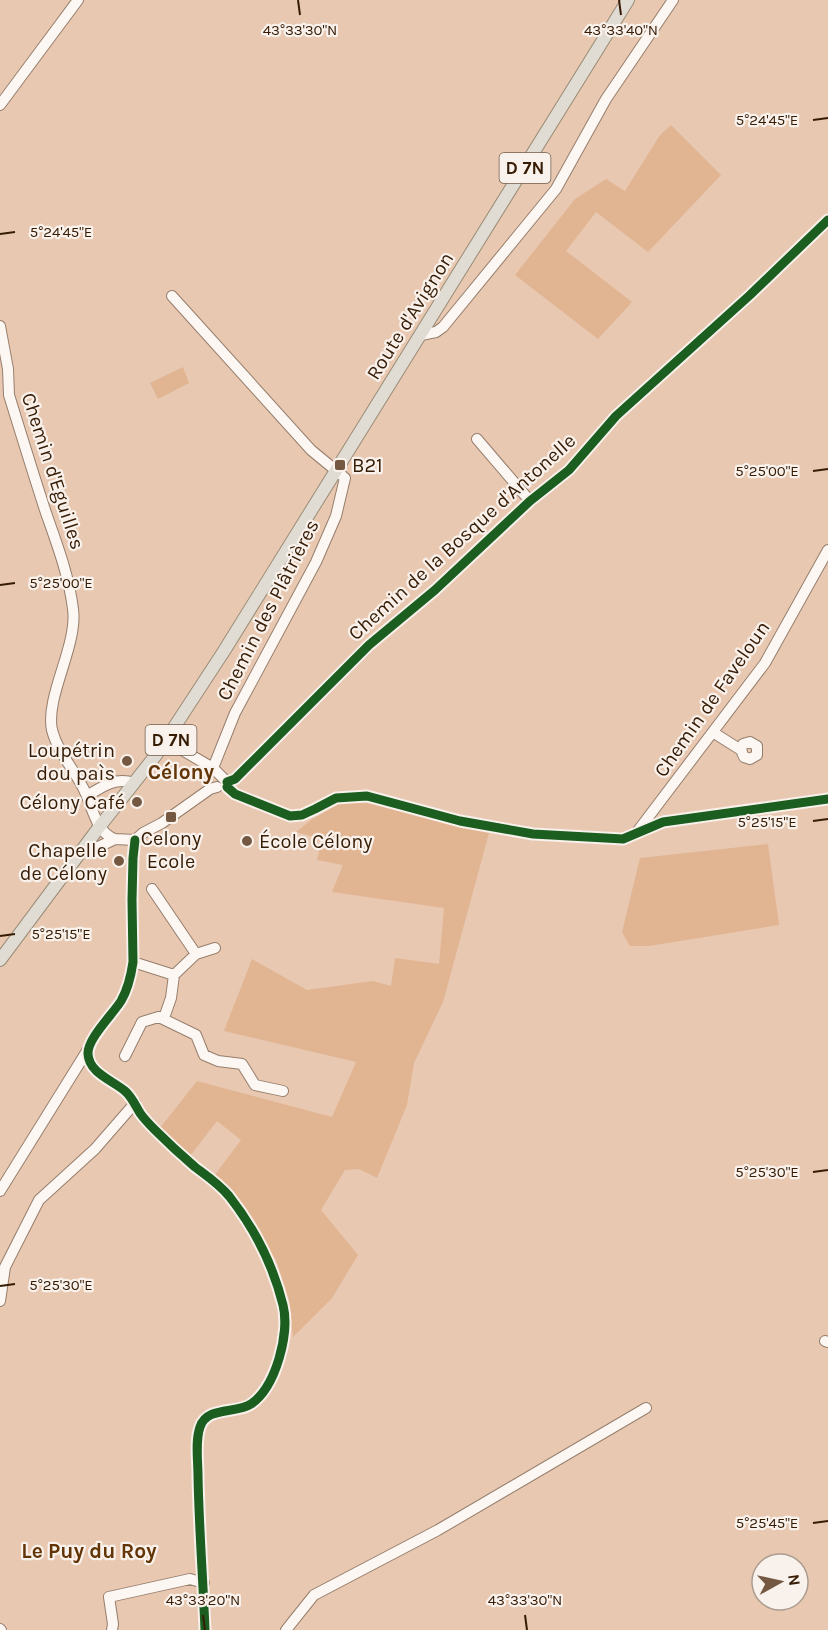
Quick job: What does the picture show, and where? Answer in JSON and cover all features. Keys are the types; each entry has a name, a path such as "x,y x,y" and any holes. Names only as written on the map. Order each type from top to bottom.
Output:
{"main road":[{"name":"Route d'Avignon","path":"30,920 88,852 102,828 150,773 628,0"},
{"name":"Route d'Avignon","path":"0,960 168,741"}],"street":[{"path":"0,105 78,0"},
{"path":"421,335 436,332 443,327 556,189 606,99 673,0"},
{"name":"Chemin de la Bosque d'Antonelle","path":"223,784 235,779 369,645 435,590 530,501 569,470 616,416 828,220"},
{"path":"172,296 311,450 336,472"},
{"name":"Chemin d'Eguilles","path":"1,332 8,369 9,395 61,555 74,612 70,639 52,712 52,728 56,742 79,779 102,828"},
{"path":"477,439 530,501"},
{"name":"Chemin des Plâtrières","path":"213,768 235,712 316,562 336,516 345,478 336,472"},
{"name":"Chemin de Faveloun","path":"636,833 714,734 765,663 828,550"},
{"path":"714,734 741,750"},
{"path":"168,741 213,768 223,784 235,794 290,816 309,812 336,798 367,796 460,822 533,834 623,839 663,822 828,799"},
{"path":"87,796 106,784 122,779 134,783"},
{"path":"102,828 108,836 115,839 135,840 205,792 223,784"},
{"path":"88,852 115,839"},
{"path":"0,1191 99,1031 121,1001 131,977 135,840"},
{"path":"152,889 196,954"},
{"path":"125,1056 142,1022 165,1015 171,998 174,975 196,954 215,948"},
{"path":"133,963 174,975"},
{"path":"159,1017 196,1035 204,1055 218,1061 243,1064 255,1085 284,1091"},
{"path":"87,1051 93,1069 126,1092 155,1130 185,1158 215,1181 235,1205 267,1254 284,1308 286,1330 284,1344 271,1377 259,1396 249,1405 214,1413 200,1426 197,1448 205,1630"},
{"path":"0,1301 5,1268 39,1200 95,1149 135,1103"},
{"path":"286,1630 314,1595 438,1530 646,1408"},
{"path":"112,1630 109,1598 190,1579 204,1583"}],"shaded area":[{"path":"671,125 721,175 648,252 596,212 566,251 632,302 598,339 515,275 575,199 606,179 625,191 660,135"},
{"path":"183,367 189,383 158,399 150,383"},
{"path":"348,799 364,800 489,833 443,1002 414,1063 407,1105 377,1178 359,1169 345,1170 321,1210 358,1255 332,1298 293,1337 289,1300 276,1260 231,1192 214,1176 241,1140 217,1121 190,1156 160,1128 197,1081 332,1117 356,1062 224,1031 252,959 307,990 373,981 391,986 395,958 439,964 444,908 332,892 343,865 317,860 322,839 296,832 311,820"},
{"path":"768,844 779,925 649,946 630,946 622,932 640,858"}],"cycle path":[{"path":"227,782 235,779 369,645 435,590 530,501 569,470 616,416 750,295 828,220"},
{"path":"227,787 235,794 290,816 302,815 336,798 367,796 460,821 533,834 623,839 663,822 828,799"},
{"path":"135,840 131,972 121,1001 92,1041 88,1054 89,1061 97,1071 132,1098 143,1117 165,1140 229,1196 255,1234 268,1262 279,1290 285,1317 283,1344 279,1359 268,1385 260,1396 245,1407 209,1416 204,1420 198,1433 205,1630"}],"place":[{"name":"B21","path":"340,465"},
{"name":"Loupétrin dou paìs","path":"127,761"},
{"name":"Célony Café","path":"137,802"},
{"name":"Celony Ecole","path":"171,817"},
{"name":"École Célony","path":"247,841"},
{"name":"Chapelle de Célony","path":"119,861"}],"district":[{"name":"Célony","path":"181,772"},
{"name":"Le Puy du Roy","path":"89,1551"}]}
